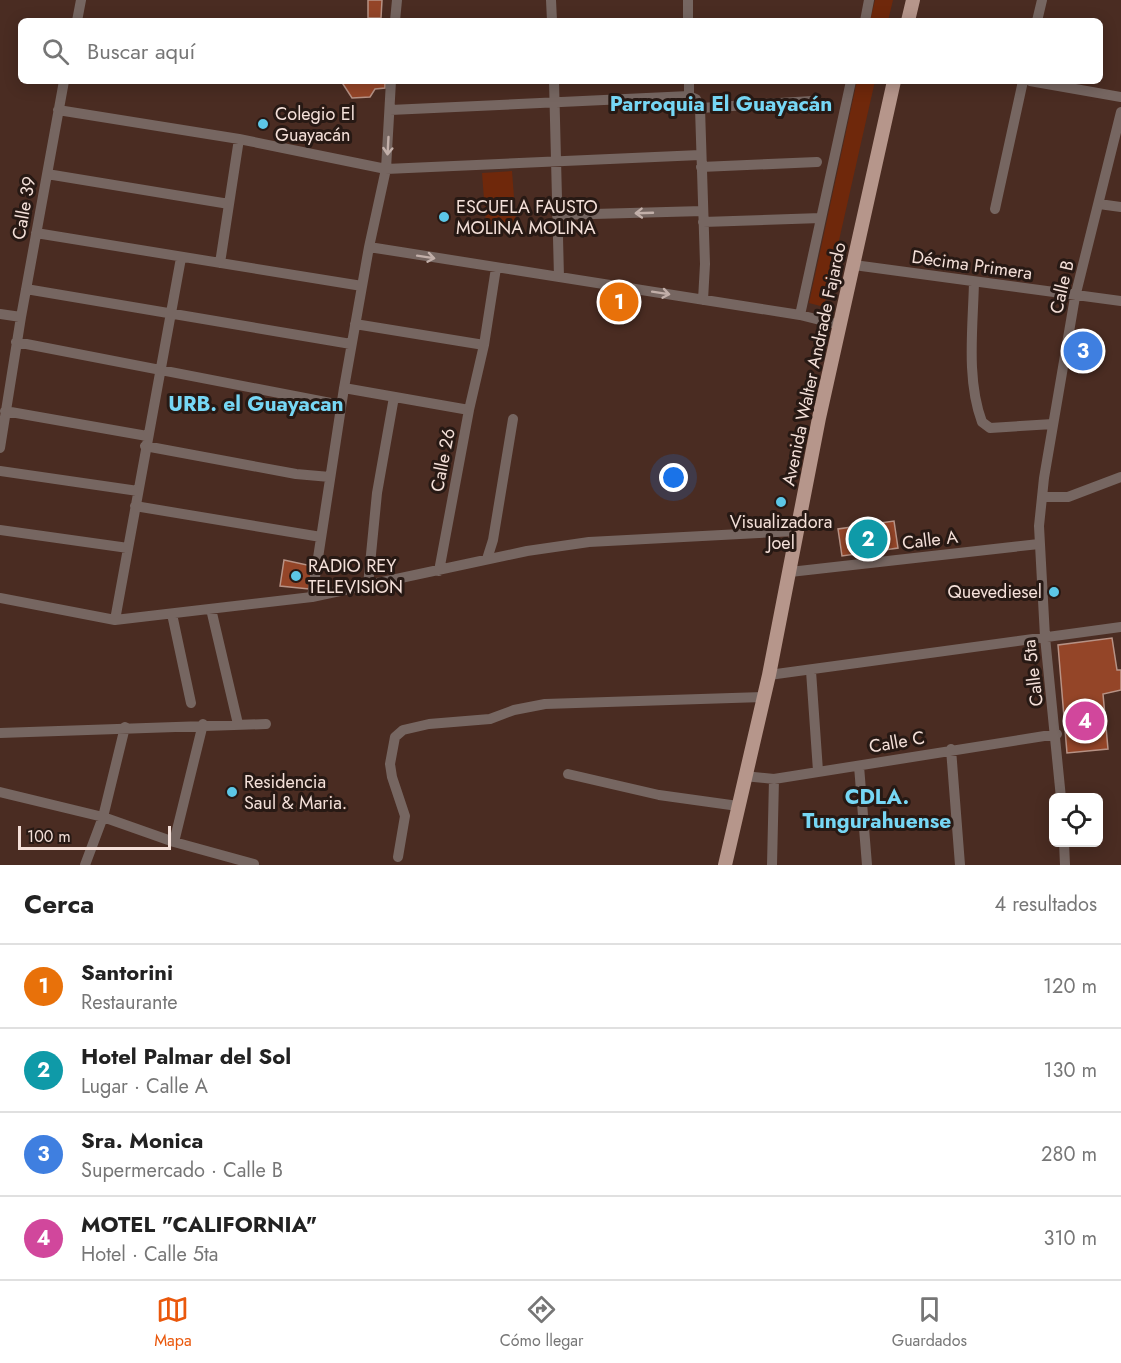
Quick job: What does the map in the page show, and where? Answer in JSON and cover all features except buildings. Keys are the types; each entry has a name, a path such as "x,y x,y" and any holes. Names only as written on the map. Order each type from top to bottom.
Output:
{"main road":[{"path":"909,18 913,0"},
{"name":"Avenida Walter Andrade Fajardo","path":"725,865 769,675 796,531 893,84"}],"street":[{"path":"78,18 81,0"},
{"path":"395,18 397,0"},
{"path":"551,0 552,18"},
{"path":"688,0 688,18"},
{"path":"866,18 869,0"},
{"path":"1038,18 1042,0"},
{"name":"Calle 39","path":"0,447 16,342 63,84"},
{"path":"312,597 340,405 386,169 391,84"},
{"path":"554,84 559,277"},
{"path":"689,84 689,96"},
{"path":"800,315 850,84"},
{"path":"995,209 1022,84"},
{"path":"1047,84 1121,97"},
{"path":"390,110 689,96 696,99 700,108 703,300"},
{"path":"700,108 812,101"},
{"path":"58,110 239,139 386,169 556,162 817,162"},
{"name":"Calle B","path":"1039,544 1042,497 1075,297 1121,112"},
{"path":"220,263 239,139"},
{"path":"46,174 229,204"},
{"path":"1099,204 1121,207"},
{"path":"557,215 821,218"},
{"path":"36,233 362,286"},
{"path":"369,247 800,315 840,325"},
{"path":"115,620 181,258"},
{"name":"Décima Primera","path":"854,265 1075,297 1121,301"},
{"path":"469,410 484,345 496,268"},
{"path":"974,282 972,353 976,398 982,423 990,428 1053,424"},
{"path":"26,289 351,344"},
{"path":"0,314 21,317"},
{"path":"355,324 484,345"},
{"path":"16,342 340,405"},
{"name":"Calle 26","path":"344,388 469,410 439,571"},
{"path":"368,585 377,492 394,397"},
{"path":"5,411 296,474 330,477"},
{"path":"487,559 493,540 513,418"},
{"path":"0,471 138,491"},
{"path":"1042,497 1068,497 1121,477"},
{"path":"135,506 321,537"},
{"path":"0,530 128,548"},
{"path":"0,598 115,620 312,597 487,559 598,541 796,531"},
{"name":"Calle A","path":"790,572 1039,544"},
{"name":"Calle 5ta","path":"1039,544 1045,637 1057,734 1061,793"},
{"path":"211,609 238,724"},
{"path":"172,614 191,702"},
{"path":"769,675 1115,627"},
{"path":"810,671 818,771"},
{"path":"398,857 405,816 394,786 390,764 395,737 403,730 429,724 490,719 514,710 545,704 763,697"},
{"path":"0,733 203,724 266,724"},
{"path":"174,842 203,724"},
{"path":"85,865 103,817 124,727"},
{"name":"Calle C","path":"744,776 774,779 951,749 1057,734"},
{"path":"951,749 960,865"},
{"path":"859,766 867,865"},
{"path":"568,774 659,795 738,806"},
{"path":"772,865 774,779"},
{"path":"0,792 103,817 174,842 254,864"},
{"path":"1064,847 1065,865"}],"shaded area":[{"path":"875,0 893,0 889,18 871,18"},
{"path":"856,84 874,84 824,307 809,303"},
{"path":"512,171 516,223 486,225 482,173"}],"place":[{"name":"Colegio El Guayacán","path":"263,124"},
{"name":"ESCUELA FAUSTO MOLINA MOLINA","path":"444,217"},
{"name":"Santorini","path":"619,302"},
{"name":"Sra. Monica","path":"1083,351"},
{"name":"Visualizadora Joel","path":"781,502"},
{"name":"Hotel Palmar del Sol","path":"868,539"},
{"name":"RADIO REY TELEVISION","path":"296,576"},
{"name":"Quevediesel","path":"1054,592"},
{"name":"MOTEL \"CALIFORNIA\"","path":"1085,721"},
{"name":"Residencia Saul & Maria.","path":"232,792"}],"district":[{"name":"Parroquia El Guayacán","path":"721,104"},
{"name":"URB. el Guayacan","path":"256,404"},
{"name":"CDLA. Tungurahuense","path":"877,809"}]}
